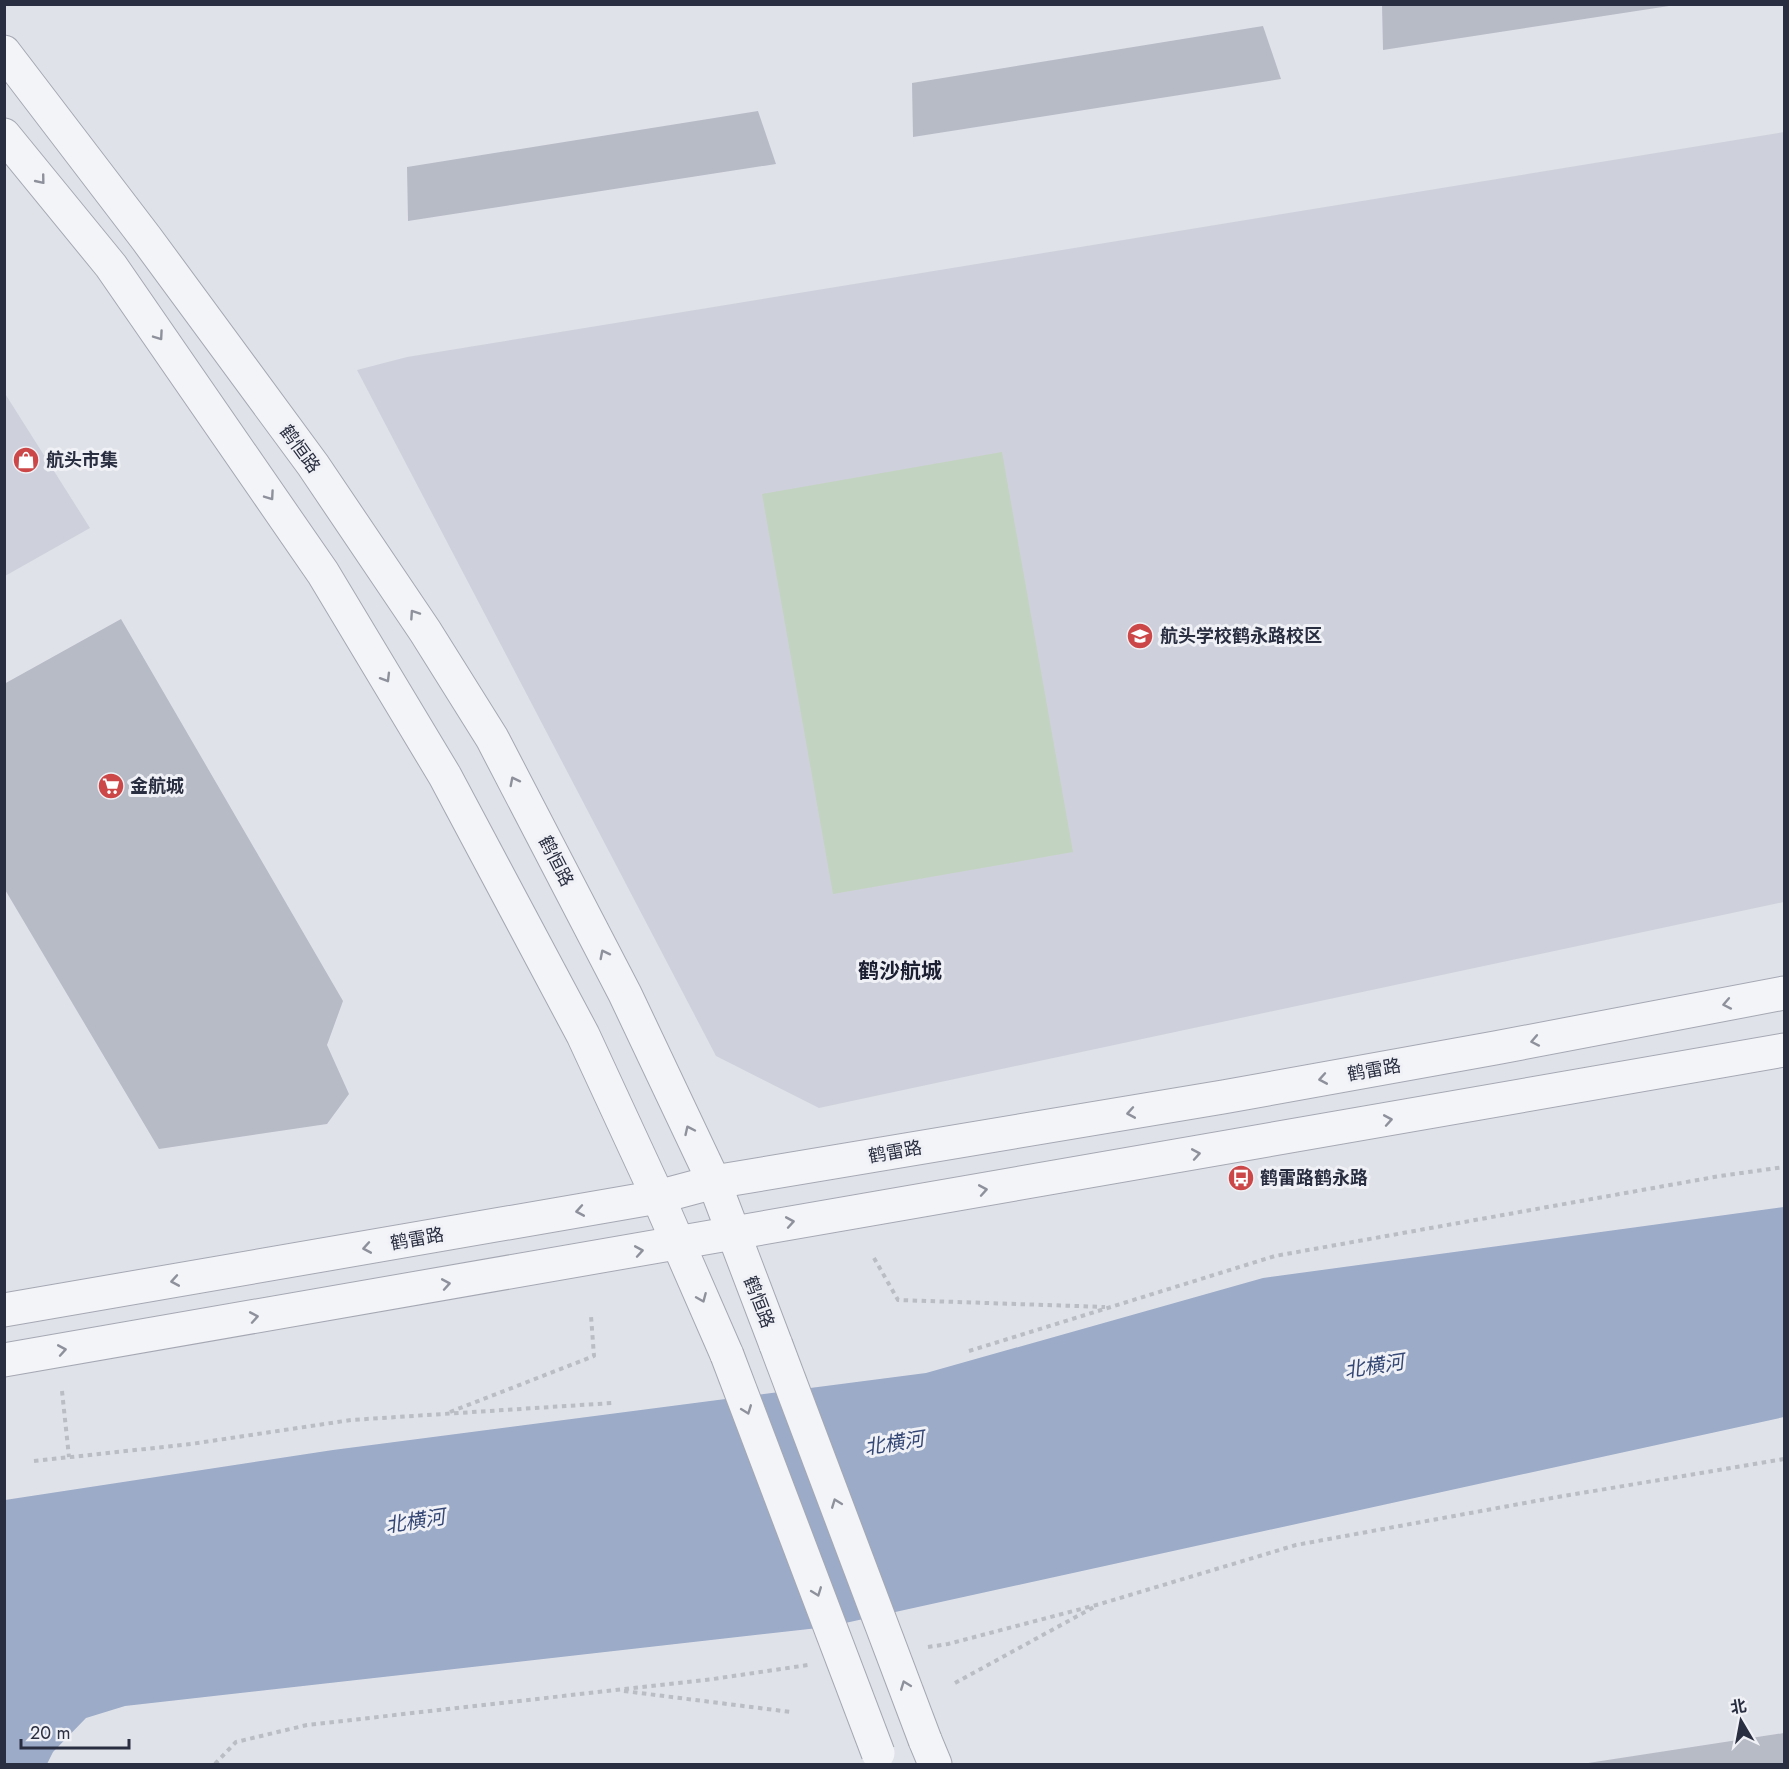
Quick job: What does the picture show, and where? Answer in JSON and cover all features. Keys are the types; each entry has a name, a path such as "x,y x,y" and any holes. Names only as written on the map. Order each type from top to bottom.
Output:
{"street":[{"name":"鹤恒路","path":"4,52 146,238 313,465 425,630 497,748 625,994 714,1182 930,1752"},
{"path":"4,135 111,266 323,573 445,776 583,1035 658,1197 727,1355 880,1759"},
{"name":"鹤雷路","path":"4,1310 658,1197 714,1182 1223,1097 1785,993"},
{"path":"4,1360 1785,1050"}],"path":[{"path":"969,1351 1275,1256 1720,1176 1785,1167"},
{"path":"874,1258 898,1300 1109,1307"},
{"path":"446,1414 594,1356 591,1316"},
{"path":"62,1391 69,1457"},
{"path":"34,1461 190,1444 351,1420 612,1403"},
{"path":"925,1647 948,1644 1100,1604 1296,1545 1563,1496 1785,1459"},
{"path":"955,1683 1100,1604"},
{"path":"215,1764 236,1742 307,1725 618,1690 819,1663"},
{"path":"618,1690 790,1712"}],"shaded area":[{"name":"航头学校鹤永路校区","path":"1784,132 1784,902 819,1108 716,1056 357,370 407,357"},
{"name":"航头市集","path":"4,392 90,528 5,576 4,576"}],"green space":[{"path":"1002,452 1073,852 833,894 762,494"}],"water":[{"name":"北横河","path":"1784,1207 1784,1417 827,1627 125,1706 86,1718 53,1752 47,1764 5,1764 5,1500 333,1450 926,1373 1263,1278"}],"building":[{"path":"1382,4 1669,4 1669,6 1383,50"},
{"path":"1263,26 1281,79 913,137 912,83"},
{"path":"758,111 776,164 408,221 407,167"},
{"name":"金航城","path":"121,619 343,1001 327,1045 349,1094 327,1124 159,1149 4,888 4,684"},
{"path":"1784,1733 1784,1764 1588,1764 1588,1763"}],"place":[{"name":"航头市集","path":"26,460"},
{"name":"航头学校鹤永路校区","path":"1140,636"},
{"name":"金航城","path":"111,786"},
{"name":"鹤雷路鹤永路","path":"1241,1178"}],"district":[{"name":"鹤沙航城","path":"900,971"}]}
